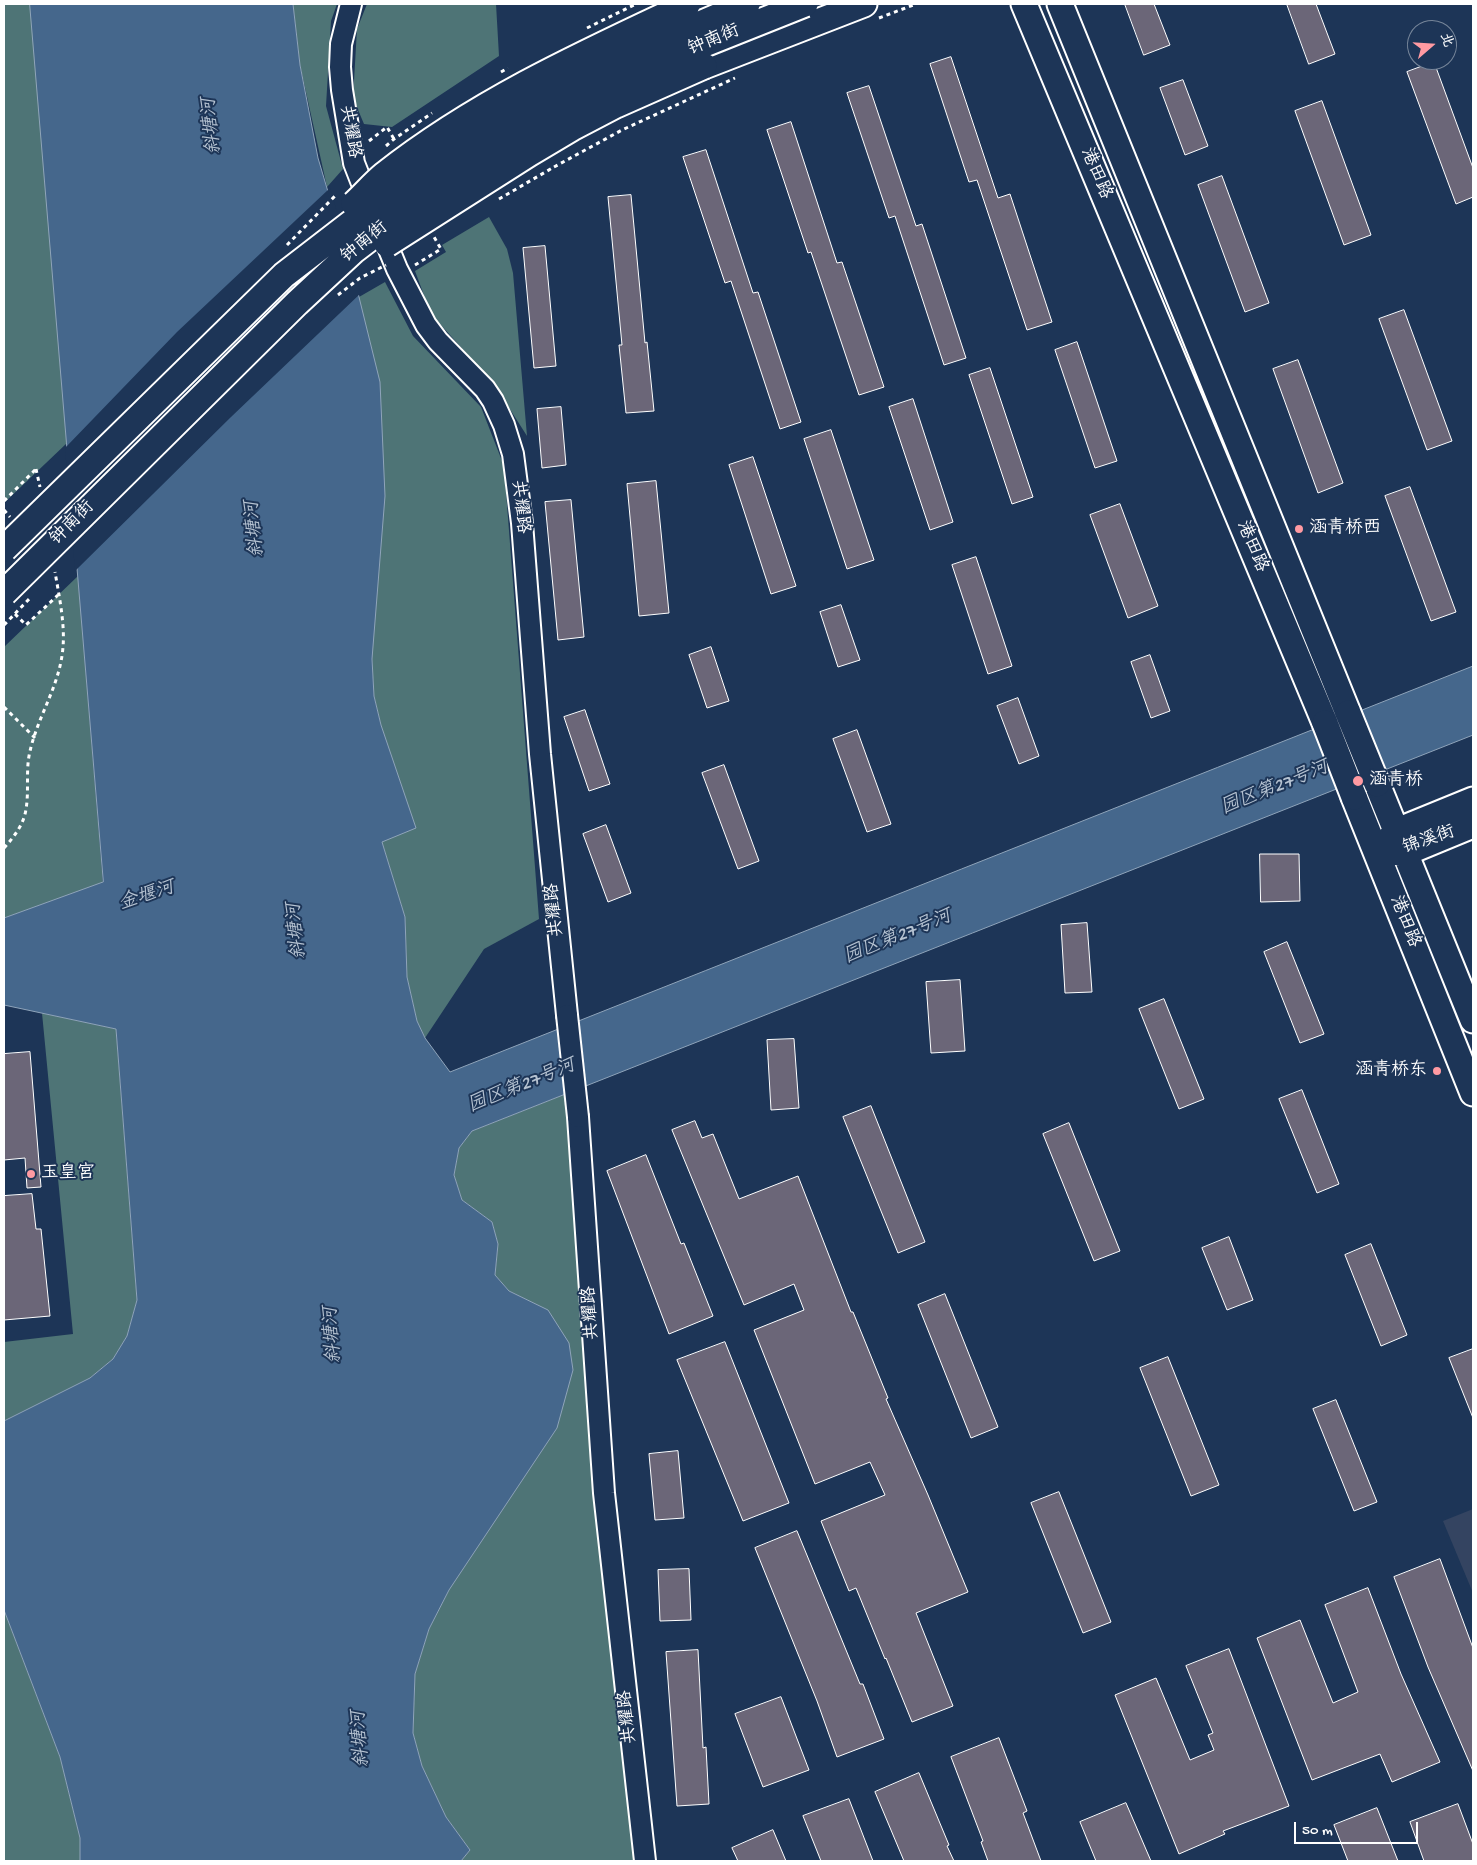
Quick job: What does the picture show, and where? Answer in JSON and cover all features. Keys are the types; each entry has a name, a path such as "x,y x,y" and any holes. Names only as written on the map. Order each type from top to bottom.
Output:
{"main road":[{"path":"284,275 383,176 444,132 558,67 688,4"},
{"name":"钟南街","path":"4,549 284,275 402,184 505,117 557,88 611,62 747,4"},
{"name":"钟南街","path":"10,603 297,303 353,251 412,206 476,162 593,93 652,65 804,4"},
{"name":"港田路","path":"1024,4 1325,722 1473,1093"},
{"name":"港田路","path":"1060,4 1473,1020"},
{"path":"297,303 572,128 616,104 704,66 869,12"},
{"name":"锦溪街","path":"1401,842 1473,800"},
{"name":"锦溪街","path":"1376,851 1401,842 1473,825"}],"street":[{"name":"共耀路","path":"352,4 341,44 340,67 347,128 354,163 396,268 413,301 432,333 485,389 504,425 513,454 522,523 540,754 578,1117 604,1492 645,1861"}],"path":[{"path":"869,12 916,4"},
{"path":"494,202 622,130 739,76"},
{"path":"352,154 387,127 394,139"},
{"path":"332,301 360,278 396,268 441,249 433,237"},
{"path":"4,501 36,469 40,488"},
{"path":"4,510 11,518"},
{"path":"4,848 16,834 26,810 29,756 41,718 56,685 64,647 54,565"},
{"path":"48,580 62,566"},
{"path":"10,603 35,594"},
{"path":"10,603 26,625 59,594"},
{"path":"4,625 10,603"},
{"path":"4,707 35,738"}],"shaded area":[{"path":"1473,1509 1473,1593 1443,1521"}],"green space":[{"path":"4,4 32,4 67,443 4,503"},
{"path":"293,4 337,4 331,21 326,106 343,169 327,187 300,65"},
{"path":"367,4 496,4 499,56 392,127 364,124 353,98 357,29"},
{"path":"489,217 507,249 513,273 527,436 506,403 468,355 431,314 415,271 446,252 442,245"},
{"path":"385,282 413,336 481,407 504,466 539,919 484,949 425,1038 417,1021 407,977 405,917 382,842 381,725 374,696 372,659 359,297"},
{"path":"78,576 103,883 4,918 4,647"},
{"path":"42,1013 116,1029 137,1300 127,1336 113,1359 90,1378 4,1421 4,1342 73,1334"},
{"path":"568,1093 644,1861 461,1861 470,1850 446,1817 422,1766 413,1733 415,1674 429,1629 449,1590 557,1428 548,1311 509,1291 495,1275 498,1244 492,1222 462,1200 454,1175 459,1148 472,1131"},
{"path":"4,1610 60,1757 80,1838 80,1861 4,1861"}],"water":[{"path":"30,4 293,4 300,65 318,158 358,293 380,382 385,496 372,659 374,696 381,725 416,828 382,842 405,917 407,977 417,1021 425,1038 450,1072 1473,666 1473,735 472,1131 459,1148 454,1175 462,1200 492,1222 498,1244 495,1275 509,1291 548,1310 569,1343 573,1370 557,1428 449,1590 429,1629 415,1674 413,1733 422,1766 446,1817 470,1850 461,1861 80,1861 80,1838 60,1757 4,1610 4,1421 90,1378 113,1359 127,1336 137,1300 116,1029 4,1005 4,918 103,882"}],"pier":[{"path":"330,188 361,293 231,417 75,571 65,448 177,332"}],"building":[{"path":"1125,4 1154,4 1170,45 1144,55"},
{"path":"1287,4 1316,4 1335,54 1309,64"},
{"path":"951,57 998,198 1010,194 1052,322 1027,330 977,180 969,182 930,64"},
{"path":"1412,70 1437,70 1473,168 1473,197 1456,204 1407,72"},
{"path":"1183,80 1208,146 1185,155 1160,88"},
{"path":"869,86 916,226 922,224 966,358 944,365 895,216 889,218 847,93"},
{"path":"1322,101 1371,235 1344,245 1295,111"},
{"path":"791,122 837,263 842,262 884,387 859,395 811,252 808,253 767,130"},
{"path":"706,150 753,293 758,292 801,422 780,429 731,281 725,283 683,157"},
{"path":"1222,176 1269,303 1245,312 1198,185"},
{"path":"631,195 645,343 647,342 654,411 626,413 619,345 622,345 608,197"},
{"path":"545,246 556,366 534,368 523,248"},
{"path":"1404,310 1452,441 1427,450 1379,319"},
{"path":"1077,342 1117,461 1095,468 1055,350"},
{"path":"1298,360 1343,483 1318,493 1273,369"},
{"path":"990,368 1033,497 1012,504 969,375"},
{"path":"913,399 953,522 930,530 889,407"},
{"path":"561,407 566,465 542,468 537,409"},
{"path":"831,430 874,560 847,569 804,439"},
{"path":"753,457 796,586 771,594 729,465"},
{"path":"656,481 669,613 639,616 627,484"},
{"path":"1410,487 1456,612 1431,621 1385,496"},
{"path":"571,500 584,637 558,640 545,502"},
{"path":"1120,504 1158,606 1128,618 1090,515"},
{"path":"976,557 1012,666 988,674 952,565"},
{"path":"841,605 860,660 838,667 820,612"},
{"path":"711,647 729,701 707,708 689,655"},
{"path":"1150,655 1170,711 1151,718 1131,662"},
{"path":"1018,698 1039,756 1019,764 997,706"},
{"path":"585,710 610,784 589,791 564,717"},
{"path":"857,730 891,824 867,832 833,739"},
{"path":"724,765 759,861 738,869 702,773"},
{"path":"606,825 631,893 608,902 583,834"},
{"path":"1260,854 1299,854 1300,901 1261,902"},
{"path":"1087,923 1092,992 1065,993 1061,925"},
{"path":"1287,942 1324,1034 1300,1043 1264,952"},
{"path":"960,980 965,1051 931,1053 926,982"},
{"path":"1164,999 1204,1099 1179,1109 1139,1009"},
{"path":"794,1039 799,1108 771,1110 767,1040"},
{"path":"30,1052 41,1187 27,1188 25,1158 4,1160 4,1054"},
{"path":"1302,1090 1339,1184 1317,1193 1279,1099"},
{"path":"871,1106 925,1242 898,1253 843,1117"},
{"path":"695,1121 702,1138 713,1134 739,1199 798,1176 851,1312 853,1312 888,1398 886,1399 968,1592 916,1613 953,1706 912,1722 856,1588 849,1591 821,1521 885,1495 870,1462 815,1484 754,1330 804,1310 794,1284 744,1305 672,1130"},
{"path":"1069,1123 1120,1251 1094,1261 1043,1134"},
{"path":"646,1155 681,1244 684,1243 713,1316 669,1334 607,1171"},
{"path":"32,1194 36,1229 41,1229 50,1316 4,1320 4,1196"},
{"path":"1229,1237 1253,1300 1227,1310 1202,1248"},
{"path":"1371,1244 1407,1335 1381,1346 1345,1255"},
{"path":"945,1294 998,1427 971,1438 918,1305"},
{"path":"725,1342 789,1503 743,1521 677,1360"},
{"path":"1473,1349 1473,1418 1449,1358"},
{"path":"1168,1357 1219,1485 1191,1496 1140,1368"},
{"path":"1336,1400 1377,1502 1354,1511 1313,1409"},
{"path":"678,1451 684,1518 655,1520 649,1454"},
{"path":"1059,1492 1111,1622 1083,1633 1031,1503"},
{"path":"797,1531 860,1684 863,1684 884,1739 837,1757 817,1701 755,1548"},
{"path":"1440,1559 1473,1648 1473,1771 1428,1667 1394,1577"},
{"path":"689,1569 691,1620 660,1621 658,1570"},
{"path":"1368,1588 1401,1674 1440,1762 1392,1782 1380,1754 1312,1780 1257,1638 1300,1620 1333,1703 1358,1692 1325,1605"},
{"path":"1229,1649 1289,1806 1223,1831 1225,1834 1179,1854 1115,1695 1156,1678 1190,1760 1214,1750 1208,1735 1213,1733 1186,1666"},
{"path":"698,1650 703,1748 706,1747 709,1804 677,1806 666,1652"},
{"path":"781,1697 809,1770 763,1787 735,1714"},
{"path":"999,1738 1027,1811 1023,1813 1041,1861 988,1861 981,1842 983,1841 951,1757"},
{"path":"919,1773 954,1861 904,1861 875,1792"},
{"path":"849,1799 873,1861 821,1861 803,1816"},
{"path":"1126,1803 1151,1861 1096,1861 1080,1822"},
{"path":"1458,1804 1473,1844 1473,1861 1424,1861 1410,1822"},
{"path":"1377,1808 1398,1861 1348,1861 1334,1825"},
{"path":"773,1830 786,1861 738,1861 732,1848"}],"place":[{"name":"涵青桥西","path":"1299,529"},
{"name":"涵青桥","path":"1358,781"},
{"name":"涵青桥东","path":"1437,1071"},
{"name":"玉皇宫","path":"31,1174"}],"water label":[{"name":"斜塘河","path":"213,126"},
{"name":"斜塘河","path":"256,529"},
{"name":"园区第27号河","path":"1275,789"},
{"name":"金堰河","path":"147,897"},
{"name":"斜塘河","path":"298,931"},
{"name":"园区第27号河","path":"898,938"},
{"name":"园区第27号河","path":"522,1087"},
{"name":"斜塘河","path":"334,1335"},
{"name":"斜塘河","path":"362,1739"}]}
